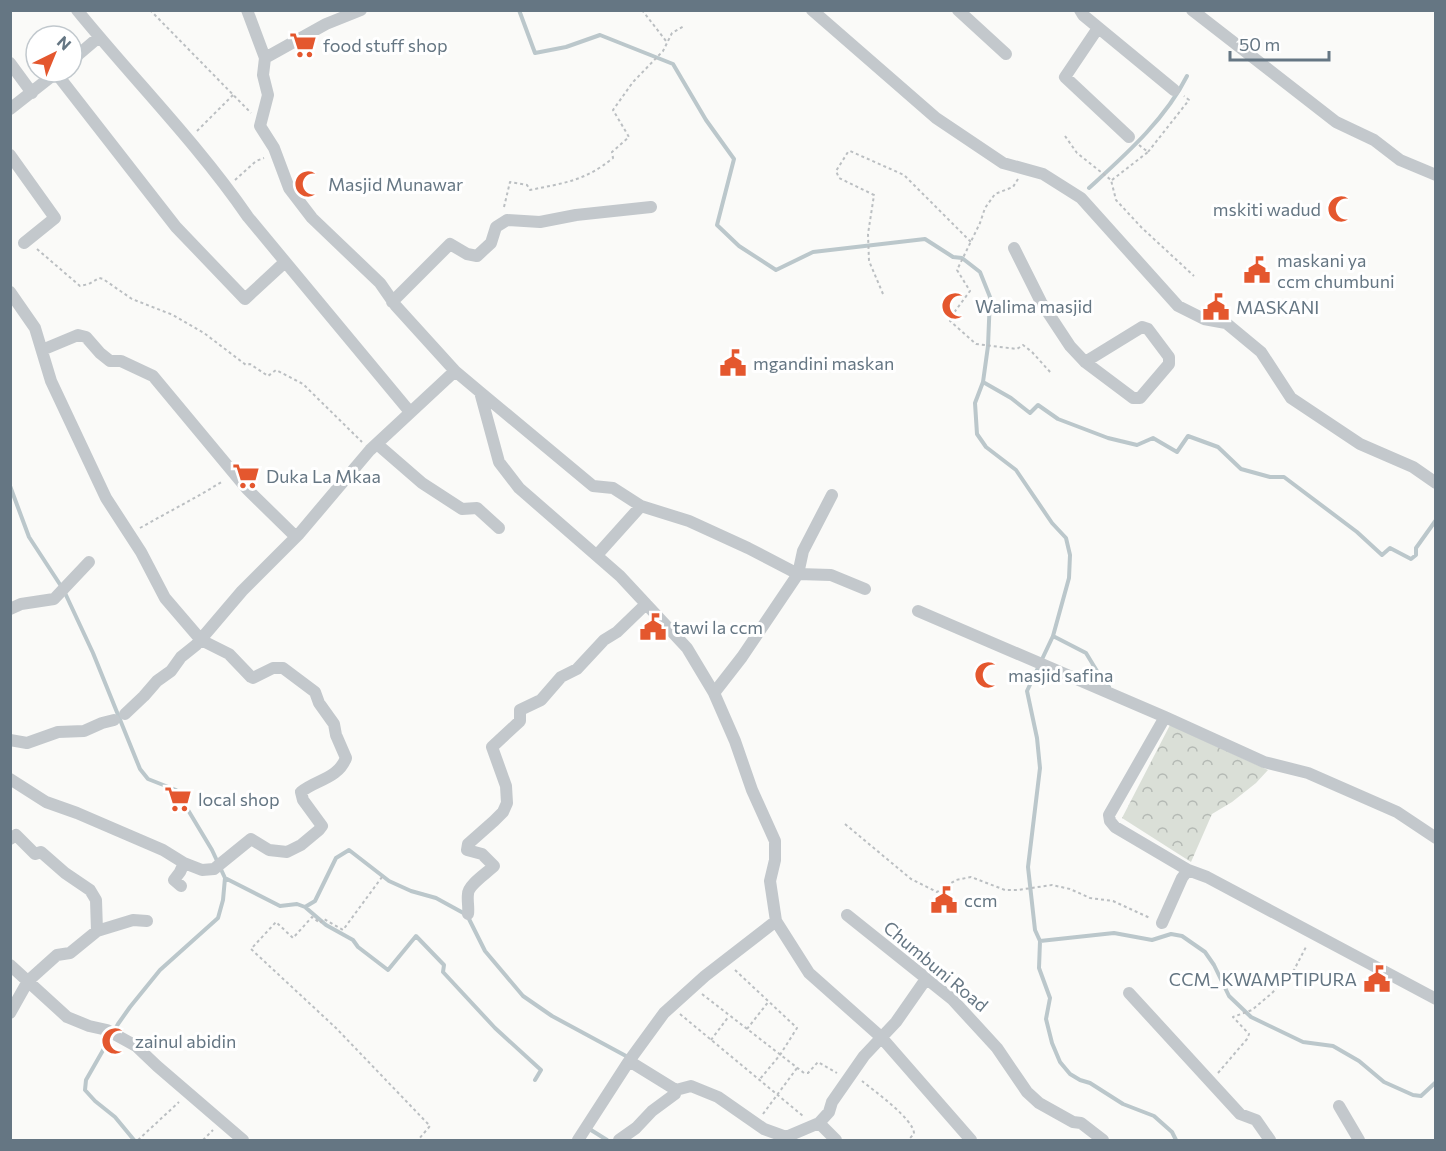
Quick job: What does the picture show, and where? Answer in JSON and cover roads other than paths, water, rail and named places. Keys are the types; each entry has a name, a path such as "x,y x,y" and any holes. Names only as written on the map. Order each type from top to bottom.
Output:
{"street":[{"path":"77,10 189,138 248,217 410,412"},
{"path":"248,10 265,58 263,75 268,95 260,122 262,131 274,148 289,188 312,218 380,283 392,302 455,371 593,486 613,488 640,506 666,512 677,519 689,521 798,574 831,575 865,589"},
{"path":"265,58 326,24 361,10"},
{"path":"812,10 936,118 1003,163 1043,174 1081,198 1178,306 1204,319 1227,323 1261,352 1291,398 1360,444 1413,467 1436,483"},
{"path":"958,10 1006,54"},
{"path":"1080,10 1098,28 1177,92"},
{"path":"1192,10 1336,122 1374,140 1400,160 1436,175"},
{"path":"1098,28 1065,77 1130,137"},
{"path":"84,50 99,37"},
{"path":"10,63 32,93"},
{"path":"10,109 43,84"},
{"path":"66,84 176,227 245,299 285,262"},
{"path":"10,155 55,218 24,243"},
{"path":"392,302 450,244 472,256 482,253 491,243 493,232 507,220 540,222 576,215 651,207"},
{"path":"1014,248 1041,302 1070,346 1085,362 1135,400 1140,398 1169,364 1169,357 1148,329 1142,327 1085,362"},
{"path":"10,292 35,328 51,381 106,498 130,534 165,598 201,640 229,654 250,677 253,678 273,668 283,668 315,692 319,704 334,724 346,758 344,763 326,780 301,792 303,800 322,826 301,846 286,852 269,850 250,839 219,865 202,870 184,863 163,850 46,802 10,779"},
{"path":"42,350 78,334 86,337 110,361 121,361 153,376 247,489 296,537"},
{"path":"10,740 27,743 58,732 84,731 119,717 171,671 181,657 201,640 242,591 296,537 373,447 455,371"},
{"path":"480,392 499,462 519,488 597,555 646,604 687,648 714,693 735,741 752,790 775,841 775,860 771,881 776,921 809,973 880,1037 971,1140"},
{"path":"373,447 462,509 477,508 499,528"},
{"path":"714,693 742,657 798,574 803,551 832,495"},
{"path":"597,555 640,506"},
{"path":"10,609 21,604 54,599 89,562"},
{"path":"468,914 468,891 494,866 482,854 467,850 468,844 503,812 507,802 506,786 492,747 520,721 520,710 541,700 561,677 577,669 604,640 617,632 646,604"},
{"path":"918,611 1264,762 1308,773 1397,812 1436,838"},
{"path":"1165,717 1109,815 1115,827 1188,870 1207,877 1436,999"},
{"path":"10,839 16,835 35,854 41,852 90,890 96,900 97,931"},
{"path":"181,886 174,880 184,863"},
{"path":"1162,923 1182,878 1188,870"},
{"name":"Chumbuni Road","path":"847,915 952,999 975,1021 1027,1092 1039,1103 1073,1122 1081,1123 1103,1140"},
{"path":"10,1012 28,981 57,955 70,953 97,931 133,920 147,921"},
{"path":"578,1140 629,1061 664,1013 724,960 776,921"},
{"path":"10,965 67,1017 107,1030 136,1046 243,1140"},
{"path":"629,1061 676,1090 691,1086 718,1097 764,1129 786,1137 816,1124 829,1112 832,1102 850,1077 880,1037 896,1022 926,979"},
{"path":"1129,993 1240,1114 1256,1120 1270,1140"},
{"path":"620,1140 636,1128 652,1110 675,1094 676,1090"},
{"path":"1339,1106 1359,1140"},
{"path":"816,1124 836,1140"}],"waterway":[{"path":"519,10 535,53 566,47 600,35 673,64 706,120 734,159 717,225 739,246 776,270 813,252 925,239 953,257 962,258 980,272 990,297 988,346 983,382 975,403 977,434 986,447 1016,470 1052,523 1066,538 1070,555 1069,578 1053,636 1027,691 1037,738 1040,768 1028,867 1035,930 1040,941 1039,968 1050,998 1046,1019 1060,1062 1070,1074 1090,1083 1123,1104 1154,1116 1172,1132 1176,1140"},
{"path":"1089,188 1156,122 1187,76"},
{"path":"983,382 1011,398 1030,413 1038,405 1058,419 1108,438 1137,445 1153,438 1177,452 1188,436 1218,447 1241,469 1270,477 1284,477 1357,532 1382,555 1390,548 1411,559 1416,555 1416,548 1436,520"},
{"path":"10,486 29,537 61,586"},
{"path":"65,593 93,653 140,769 148,779 176,790 212,850 225,878 223,900 218,918 160,970 118,1024 86,1080 85,1090 115,1117 134,1140"},
{"path":"1053,636 1086,653 1106,686 1109,687"},
{"path":"305,907 315,901 336,858 349,850 389,881 411,891 436,898 467,915 485,951 523,996 552,1016 626,1056"},
{"path":"225,878 280,906 297,904 305,907 326,925 353,940 358,947 388,970 416,936 444,965 443,972 495,1028 541,1070 535,1080"},
{"path":"1040,941 1114,933 1152,940 1171,934 1182,936 1205,952 1229,996 1251,1017 1303,1042 1333,1046 1359,1061 1384,1082 1413,1095 1421,1096 1436,1082"},
{"path":"591,1130 607,1140"}],"place":[{"name":"food stuff shop","path":"303,45"},
{"name":"Masjid Munawar","path":"308,184"},
{"name":"mskiti wadud","path":"1341,209"},
{"name":"maskani ya ccm chumbuni","path":"1257,270"},
{"name":"Walima masjid","path":"955,306"},
{"name":"MASKANI","path":"1216,307"},
{"name":"mgandini maskan","path":"733,363"},
{"name":"Duka La Mkaa","path":"246,476"},
{"name":"tawi la ccm","path":"653,627"},
{"name":"masjid safina","path":"988,675"},
{"name":"local shop","path":"178,799"},
{"name":"ccm","path":"944,900"},
{"name":"CCM_ KWAMPTIPURA","path":"1377,979"},
{"name":"zainul abidin","path":"115,1041"}]}
